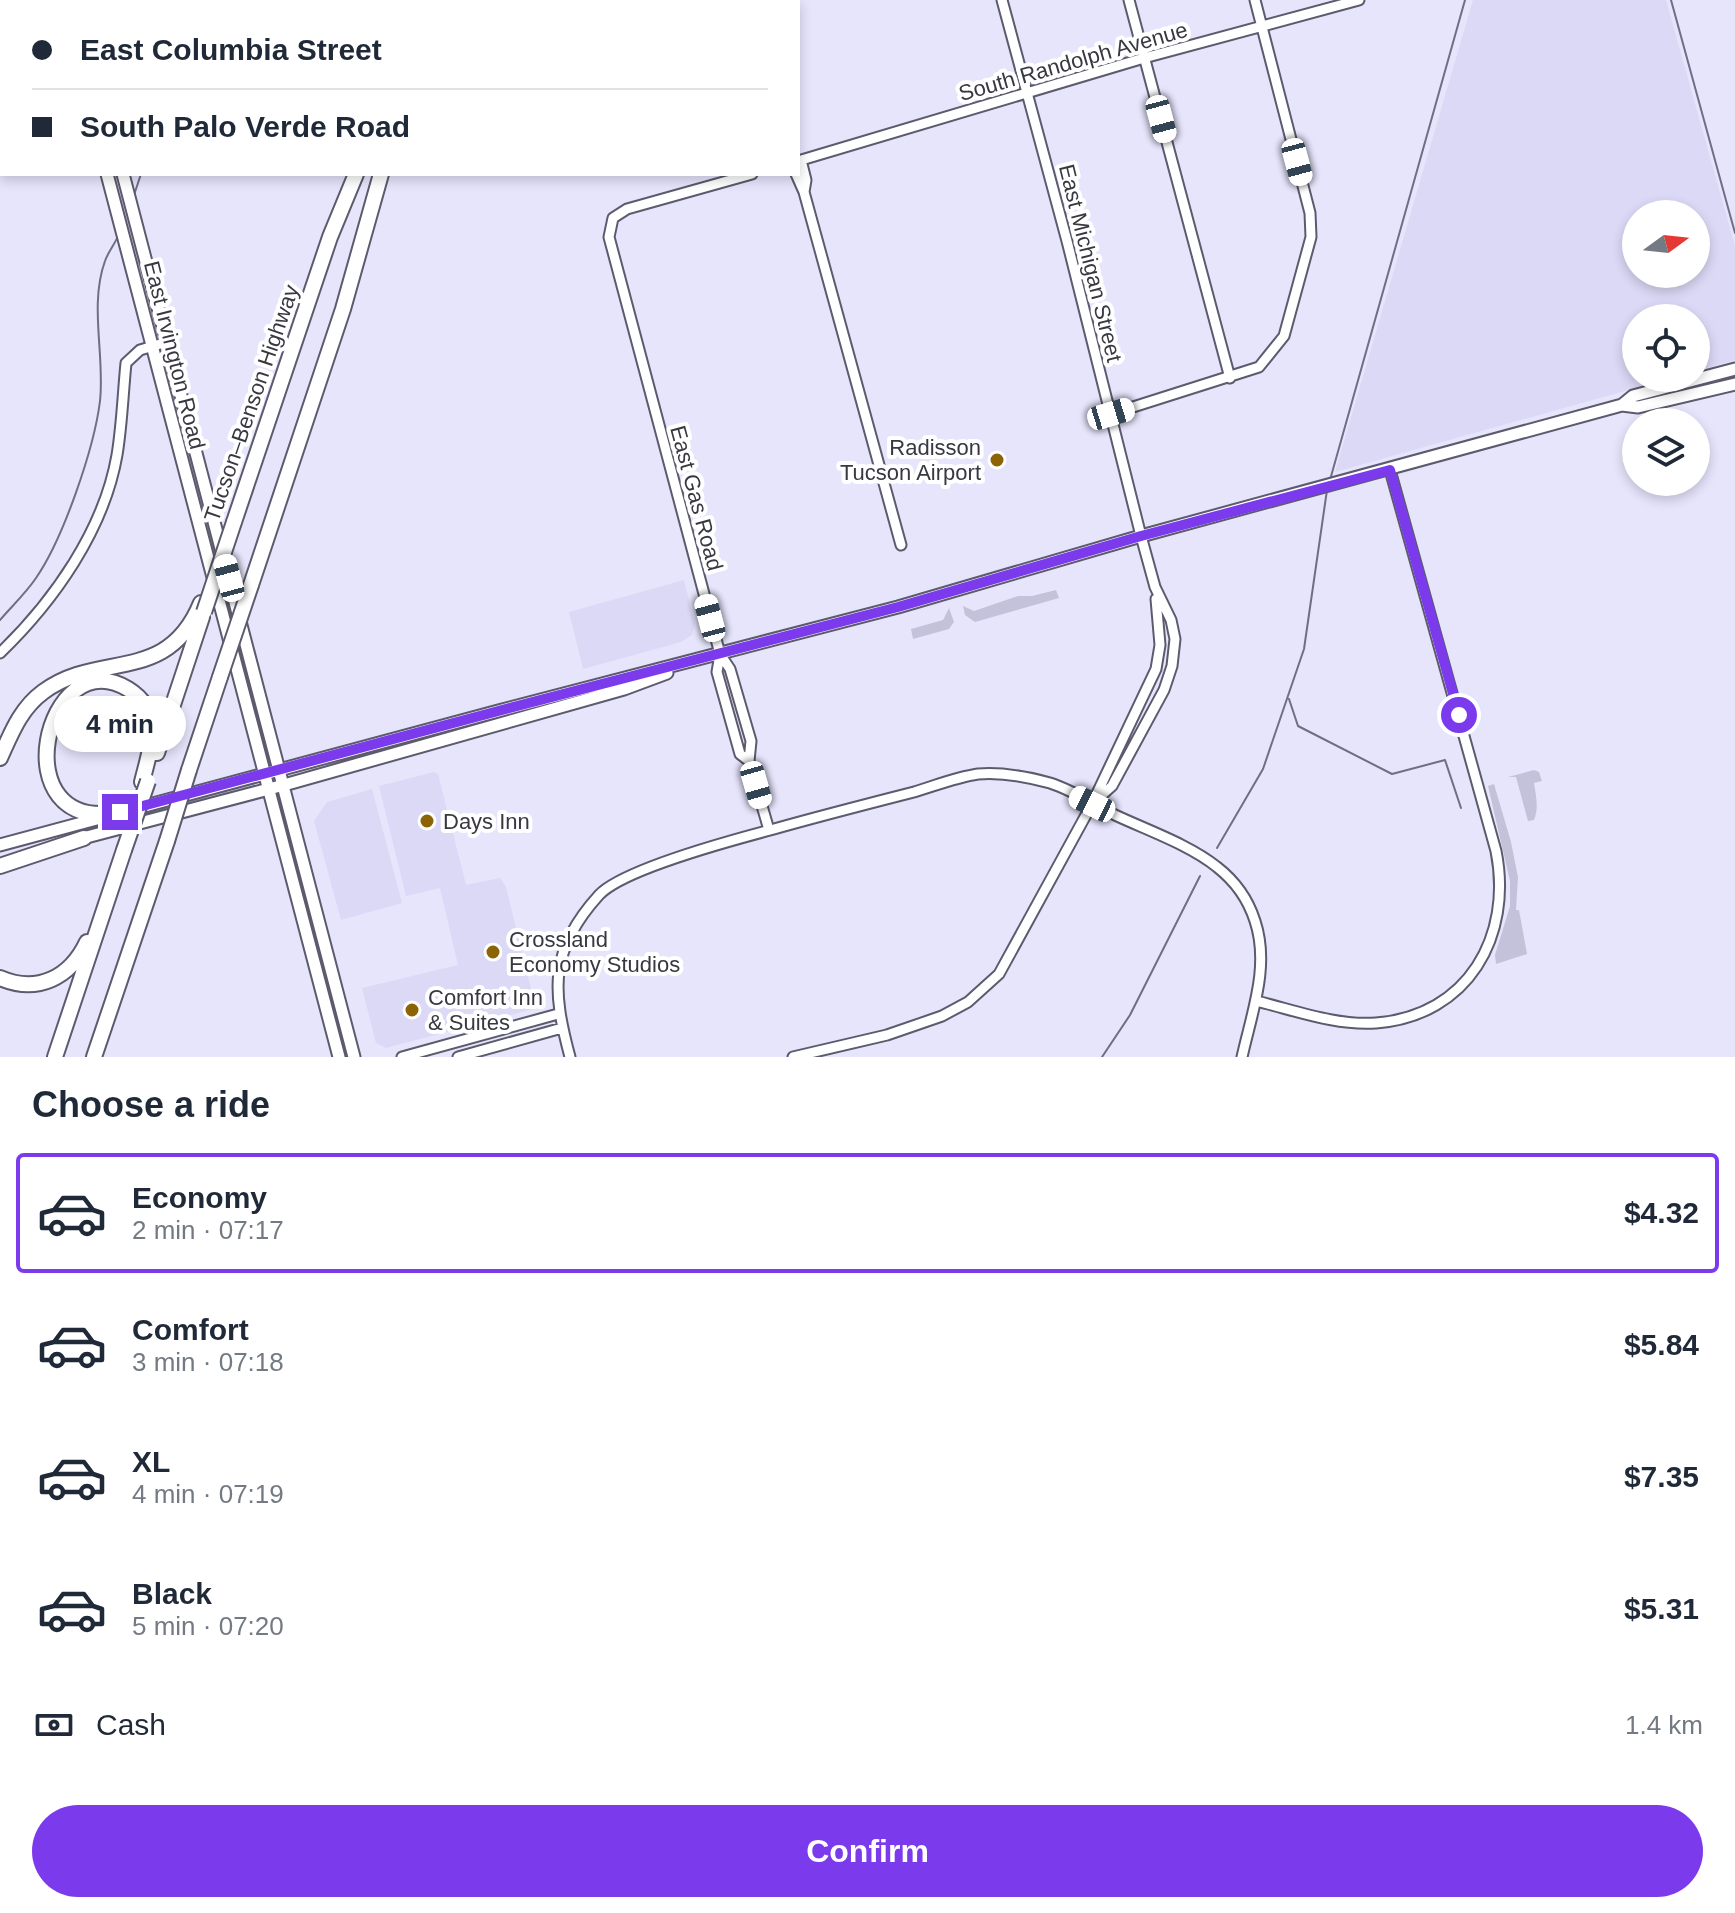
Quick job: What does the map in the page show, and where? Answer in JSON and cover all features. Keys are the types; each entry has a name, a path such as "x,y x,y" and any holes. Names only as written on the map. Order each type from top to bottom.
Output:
{"highway":[{"name":"Tucson–Benson Highway","path":"55,1057 202,608 330,237 355,176"},
{"path":"94,1057 343,309 380,176"},
{"path":"0,758 20,716 43,691 72,677 164,651 189,629 202,608"},
{"path":"32,754 42,723 62,696 87,683 112,683 134,694 151,717 152,744 145,782"},
{"path":"36,781 54,805 71,813 120,812"},
{"path":"0,866 84,838"},
{"path":"0,978 21,985 35,985 66,972 84,948 116,876"}],"main road":[{"name":"East Irvington Road","path":"108,176 339,1057"},
{"name":"East Irvington Road","path":"124,176 354,1057"},
{"path":"1622,405 1633,396 1735,369"},
{"path":"0,845 279,768 898,607 1141,536 1622,405 1638,407 1735,384"},
{"path":"0,859 284,785 624,689 720,654"},
{"path":"514,720 537,708 577,696 583,689"}],"street":[{"name":"East Michigan Street","path":"1002,0 1155,587"},
{"path":"1129,0 1230,378"},
{"path":"1111,414 1259,367 1284,336 1311,237 1310,213 1255,0"},
{"name":"South Randolph Avenue","path":"800,161 1262,24 1359,0"},
{"path":"800,161 806,180 804,192"},
{"name":"East Gas Road","path":"745,176 627,209 613,218 609,237 720,654 730,669 751,741 749,761 769,830"},
{"path":"797,176 804,192 901,545"},
{"path":"0,653 36,614 72,565 89,535 117,456 126,363 140,350 167,342"},
{"path":"1256,1001 1351,1022 1378,1023 1409,1017 1436,1004 1468,979 1495,932 1501,894 1496,851 1390,470"},
{"path":"1092,804 1112,786 1164,690 1172,666 1175,639 1171,620 1155,587"},
{"path":"793,1057 900,1031 942,1016 968,1002 999,974 1092,804 1142,701 1160,645 1155,587"},
{"path":"1157,661 1172,666"},
{"path":"570,1057 558,1014 556,990 562,955 578,923 601,892 651,867 769,830 978,774 1018,776 1052,784 1204,858 1239,888 1252,912 1260,938 1261,971 1242,1057"},
{"path":"498,1046 516,1036 552,1026 558,1014"},
{"path":"402,1057 558,1014"},
{"path":"458,1057 562,1028"}],"shaded area":[{"path":"1473,0 1666,0 1735,246 1735,360 1710,367 1710,304 1622,304 1622,392 1335,472"},
{"path":"684,580 695,624 692,635 681,642 583,669 569,612"},
{"path":"1056,590 1059,598 975,622 965,615 963,606 974,611 1018,596"},
{"path":"949,608 954,622 949,629 913,639 911,629 943,620"},
{"path":"1534,770 1539,772 1542,781 1534,783 1536,811 1534,820 1528,821 1516,777 1508,777"},
{"path":"434,772 438,774 466,885 500,878 506,887 535,1005 533,1009 386,1048 376,1043 362,988 458,965 440,888 406,896 379,786"},
{"path":"1494,784 1518,877 1516,910 1519,910 1527,954 1496,964 1495,955 1510,906 1510,881 1488,786"},
{"path":"372,789 402,903 341,920 314,821 327,802"}],"waterway":[{"path":"1330,480 1465,0"},
{"path":"1671,0 1735,233"},
{"path":"134,195 140,176"},
{"path":"0,620 28,589 46,561 67,518 84,468 100,401 100,278 106,258 119,234"},
{"path":"1217,848 1263,769 1304,649 1327,490"},
{"path":"1289,699 1298,726 1392,774 1445,760 1461,808"},
{"path":"1102,1057 1130,1015 1200,876"}],"place":[{"name":"Radisson Tucson Airport","path":"997,460"},
{"name":"Days Inn","path":"427,821"},
{"name":"Crossland Economy Studios","path":"493,952"},
{"name":"Comfort Inn & Suites","path":"412,1010"}],"route":[{"path":"120,812 898,607 1141,536 1390,470 1459,715"}]}
